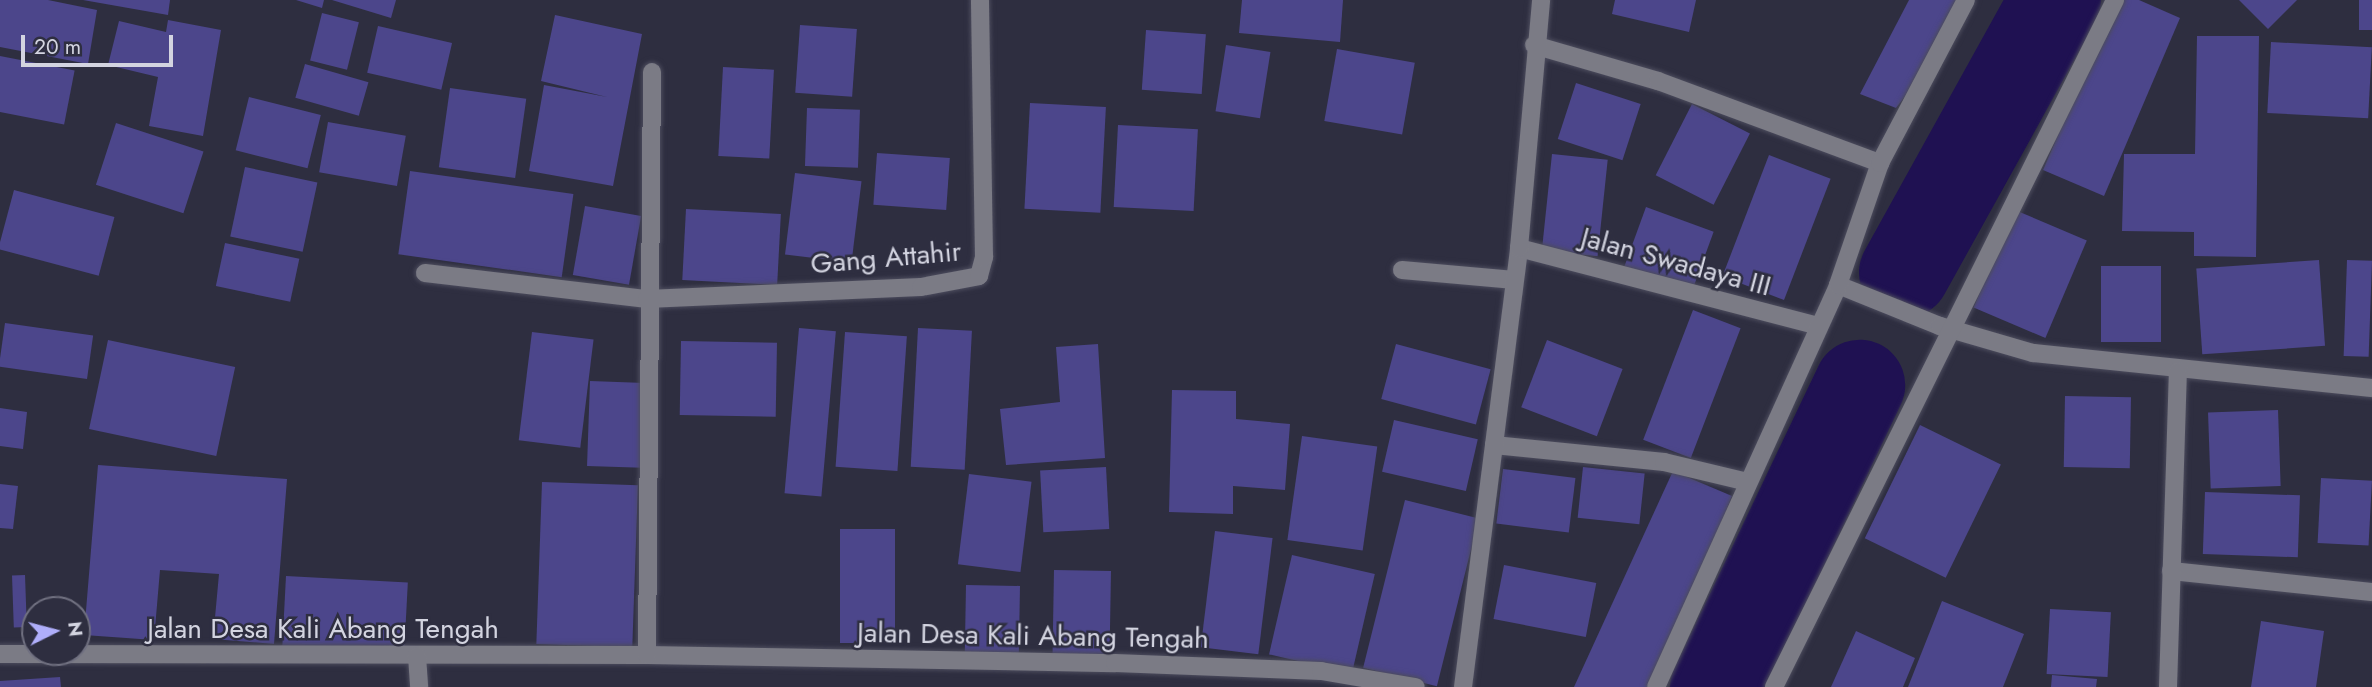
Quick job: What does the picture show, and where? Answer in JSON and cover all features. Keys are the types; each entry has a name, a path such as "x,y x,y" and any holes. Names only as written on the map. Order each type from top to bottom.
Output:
{"street":[{"name":"Gang Attahir","path":"647,299 921,287 979,276 984,257 980,0"},
{"path":"1463,687 1519,248 1534,45 1541,0"},
{"path":"1656,687 1746,482 1838,285 1880,163 1966,0"},
{"path":"1774,687 1946,328 2115,0"},
{"path":"1534,45 1658,81 1880,163"},
{"path":"647,655 647,299 652,72"},
{"name":"Jalan Swadaya III","path":"1519,248 1819,326"},
{"path":"1402,270 1515,280"},
{"path":"425,273 647,299"},
{"path":"1838,285 1877,303 1946,328 2033,353 2178,371 2372,388"},
{"path":"2168,687 2178,371"},
{"path":"1494,445 1664,462 1746,482"},
{"path":"2171,570 2372,592"},
{"name":"Jalan Desa Kali Abang Tengah","path":"0,654 647,655 1307,670 1416,687"},
{"path":"417,656 419,687"}],"building":[{"path":"0,0 48,0 97,10 88,64 0,47"},
{"path":"83,0 170,0 168,15"},
{"path":"296,0 324,0 322,8"},
{"path":"332,0 396,0 391,18"},
{"path":"1242,0 1343,0 1340,42 1239,33"},
{"path":"1615,0 1696,0 1689,32 1612,14"},
{"path":"1909,0 1956,0 1934,59 1896,108 1860,94"},
{"path":"2116,0 2139,0 2180,18 2104,196 2043,170"},
{"path":"2239,0 2297,0 2268,29"},
{"path":"2359,0 2372,0 2372,30 2359,30"},
{"path":"322,13 359,22 347,70 310,61"},
{"path":"555,15 642,34 613,186 529,171 544,85 607,97 541,81"},
{"path":"168,20 221,30 203,136 149,126 158,77 108,65 119,21 166,32"},
{"path":"800,25 857,29 852,97 795,93"},
{"path":"378,26 452,43 441,90 367,73"},
{"path":"1146,30 1206,34 1202,94 1142,90"},
{"path":"2197,36 2259,36 2256,257 2194,256 2194,232 2122,231 2124,154 2195,154"},
{"path":"2271,42 2372,47 2368,118 2267,113"},
{"path":"1226,45 1270,52 1260,118 1216,111"},
{"path":"1337,49 1415,63 1402,135 1324,121"},
{"path":"0,56 75,71 64,124 0,112"},
{"path":"305,64 368,82 359,116 295,98"},
{"path":"723,67 774,70 769,159 718,156"},
{"path":"1576,83 1641,104 1622,160 1558,139"},
{"path":"450,88 526,99 515,178 439,167"},
{"path":"249,97 321,115 307,168 236,150"},
{"path":"1030,103 1106,107 1100,213 1024,209"},
{"path":"1692,104 1750,134 1714,205 1656,175"},
{"path":"807,108 860,110 858,168 805,166"},
{"path":"328,122 406,136 397,186 319,172"},
{"path":"116,123 203,151 183,213 96,185"},
{"path":"1118,125 1198,129 1194,211 1114,207"},
{"path":"877,153 950,158 946,210 873,205"},
{"path":"1552,154 1608,160 1598,256 1542,250"},
{"path":"1769,155 1831,179 1784,300 1722,276"},
{"path":"245,167 317,182 303,252 230,236"},
{"path":"410,171 573,194 562,277 398,254"},
{"path":"795,173 862,181 852,263 785,254"},
{"path":"14,190 114,217 99,276 0,249"},
{"path":"585,206 641,216 629,285 573,275"},
{"path":"1646,207 1714,232 1692,291 1624,266"},
{"path":"686,209 781,214 777,285 682,280"},
{"path":"2015,210 2087,240 2045,338 1974,308"},
{"path":"225,243 299,259 290,302 216,286"},
{"path":"2319,260 2325,346 2202,354 2196,269"},
{"path":"2347,260 2372,261 2369,357 2344,356"},
{"path":"2101,266 2161,266 2161,342 2101,342"},
{"path":"1693,310 1741,328 1691,458 1643,440"},
{"path":"5,323 93,335 87,379 0,367"},
{"path":"799,328 836,331 821,497 785,493"},
{"path":"918,328 972,331 965,470 911,467"},
{"path":"532,332 594,340 580,448 519,440"},
{"path":"845,332 907,336 897,471 836,467"},
{"path":"108,340 235,367 216,456 89,429"},
{"path":"1547,340 1623,369 1597,436 1521,407"},
{"path":"681,341 777,343 776,417 680,415"},
{"path":"1098,344 1105,458 1006,465 1000,409 1060,402 1056,347"},
{"path":"1396,344 1491,369 1476,424 1381,399"},
{"path":"590,381 645,383 642,468 587,466"},
{"path":"1172,390 1236,391 1236,419 1290,424 1285,490 1233,486 1233,514 1169,512"},
{"path":"2065,396 2131,397 2130,468 2064,467"},
{"path":"0,408 27,412 23,449 0,446"},
{"path":"2278,410 2281,486 2211,488 2208,412"},
{"path":"1394,420 1478,439 1466,491 1382,472"},
{"path":"1920,425 2001,464 1946,578 1865,538"},
{"path":"1302,436 1377,447 1363,551 1287,540"},
{"path":"98,465 287,479 274,644 213,639 219,574 160,570 154,640 91,636 91,596 87,596"},
{"path":"1106,467 1109,529 1043,532 1040,470"},
{"path":"1583,467 1645,473 1639,524 1578,518"},
{"path":"1503,469 1575,478 1569,532 1496,524"},
{"path":"1673,471 1732,496 1654,687 1574,687"},
{"path":"969,474 1032,482 1020,572 958,564"},
{"path":"2321,478 2372,481 2369,546 2318,543"},
{"path":"542,482 638,485 632,647 536,644"},
{"path":"0,484 18,486 13,529 0,528"},
{"path":"2205,492 2300,495 2298,557 2203,554"},
{"path":"1405,500 1479,518 1437,686 1363,668"},
{"path":"840,529 895,529 895,643 840,643"},
{"path":"1215,531 1273,538 1258,654 1201,647"},
{"path":"1292,555 1375,574 1352,674 1269,654"},
{"path":"1504,565 1596,583 1586,637 1494,619"},
{"path":"1054,570 1111,571 1110,656 1053,655"},
{"path":"12,575 25,575 26,596 21,596 21,627 14,627"},
{"path":"286,576 408,582 404,659 282,653"},
{"path":"966,585 1020,586 1019,659 965,658"},
{"path":"1942,601 2024,634 2003,687 1908,687"},
{"path":"2050,609 2111,612 2108,677 2047,674"},
{"path":"2261,621 2324,631 2316,687 2251,687"},
{"path":"1856,631 1915,658 1903,687 1831,687"},
{"path":"2052,675 2097,679 2096,687 2051,687"},
{"path":"60,677 61,687 0,687 0,681"}],"waterway":[{"path":"1904,272 2055,0"},
{"path":"1715,687 1859,385"}]}
